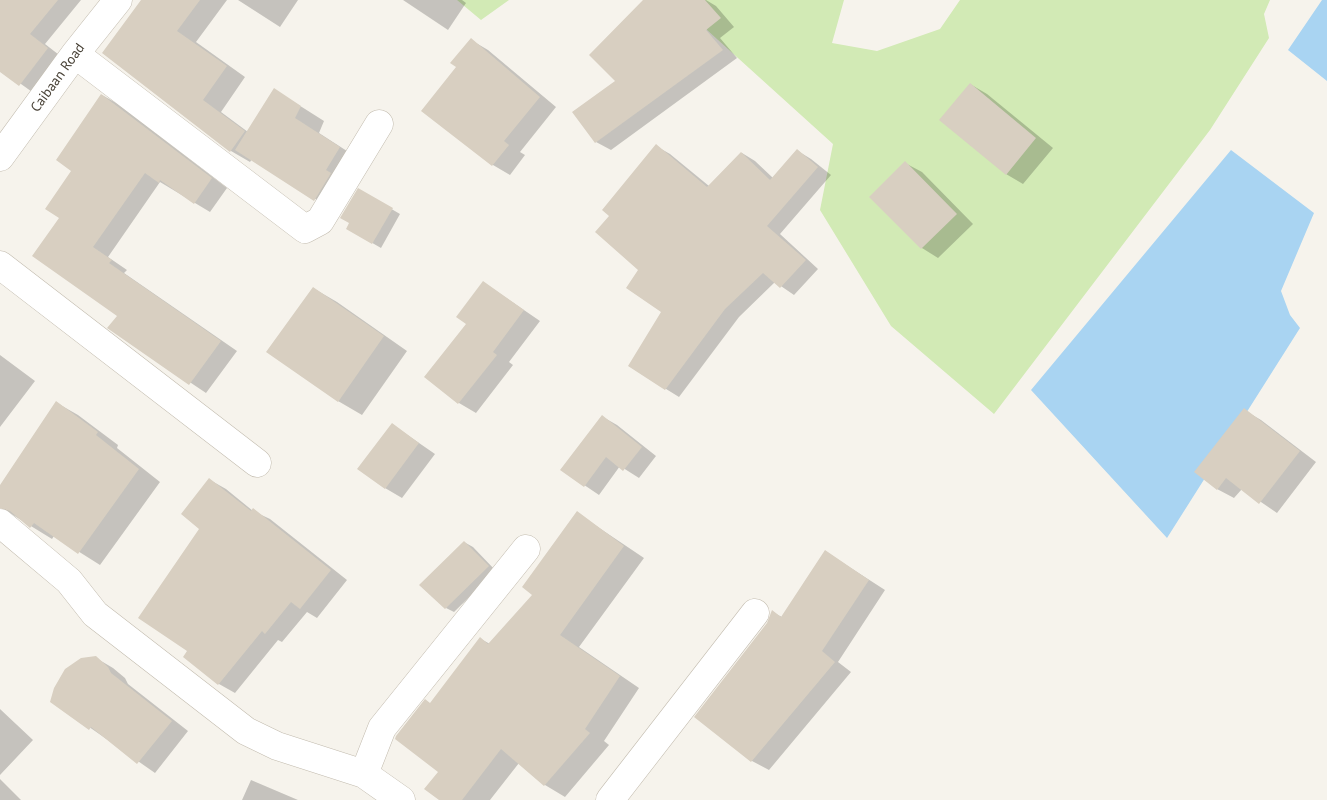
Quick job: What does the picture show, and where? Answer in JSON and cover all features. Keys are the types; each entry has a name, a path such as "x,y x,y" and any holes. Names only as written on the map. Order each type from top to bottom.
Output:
{"street":[{"name":"Caibaan Road","path":"0,157 75,54 118,0"},
{"path":"75,54 305,229 320,221 379,124"},
{"path":"0,265 258,463"},
{"path":"0,523 69,581 95,614 246,731 277,746 364,774 401,800"},
{"path":"364,774 382,728 526,549"},
{"path":"610,800 755,613"}],"green space":[{"path":"457,0 509,0 481,20"},
{"path":"702,0 844,0 832,43 877,51 940,29 960,0 1270,0 1264,14 1269,38 1210,130 994,414 891,326 820,210 833,144 707,30"}],"water":[{"path":"1322,0 1327,0 1327,81 1288,50"},
{"path":"1231,150 1314,213 1281,291 1290,315 1300,328 1167,538 1031,390"}],"building":[{"path":"0,0 58,0 30,34 48,48 19,86 0,72"},
{"path":"141,0 200,0 177,31 227,66 203,100 245,131 230,152 102,53"},
{"path":"643,0 705,0 721,18 706,30 723,50 595,143 572,112 615,81 589,55"},
{"path":"471,38 540,97 504,141 509,145 492,166 421,111 456,67 450,63"},
{"path":"970,83 1036,138 1006,175 939,120"},
{"path":"274,88 301,106 295,118 340,147 326,170 331,173 314,201 235,150"},
{"path":"101,94 212,178 194,204 160,180 159,183 145,173 93,247 112,260 109,263 221,341 189,385 107,328 117,316 32,256 59,218 45,209 71,171 56,160"},
{"path":"656,144 707,187 741,152 770,180 797,149 818,167 767,226 806,260 780,288 763,273 725,309 665,390 628,366 661,312 626,288 638,270 595,232 609,216 602,210"},
{"path":"905,161 957,214 921,249 869,197"},
{"path":"358,188 393,208 372,244 346,229 349,223 340,218"},
{"path":"483,281 524,310 493,352 497,355 458,404 424,377 466,324 456,317"},
{"path":"313,287 384,336 338,402 266,352"},
{"path":"56,401 98,432 96,435 139,469 78,554 34,523 30,528 10,511 0,508 0,485"},
{"path":"1244,408 1300,451 1259,504 1226,478 1217,490 1194,472"},
{"path":"602,415 642,447 623,471 606,457 584,487 560,470"},
{"path":"392,423 419,443 385,489 357,469"},
{"path":"209,478 251,511 253,508 331,570 300,609 291,602 265,634 262,631 218,685 183,657 187,651 138,618 199,529 181,514"},
{"path":"577,511 624,546 560,635 620,676 585,729 590,733 544,786 501,749 462,800 439,800 424,789 438,772 395,739 396,736 425,699 430,703 480,637 488,644 532,595 522,587"},
{"path":"464,541 489,566 445,609 419,585"},
{"path":"825,550 869,580 822,651 835,662 751,762 694,717 767,623 772,610 781,617"},
{"path":"96,656 108,667 111,673 172,721 137,764 91,727 89,730 50,702 54,688 65,669 81,658"}]}
